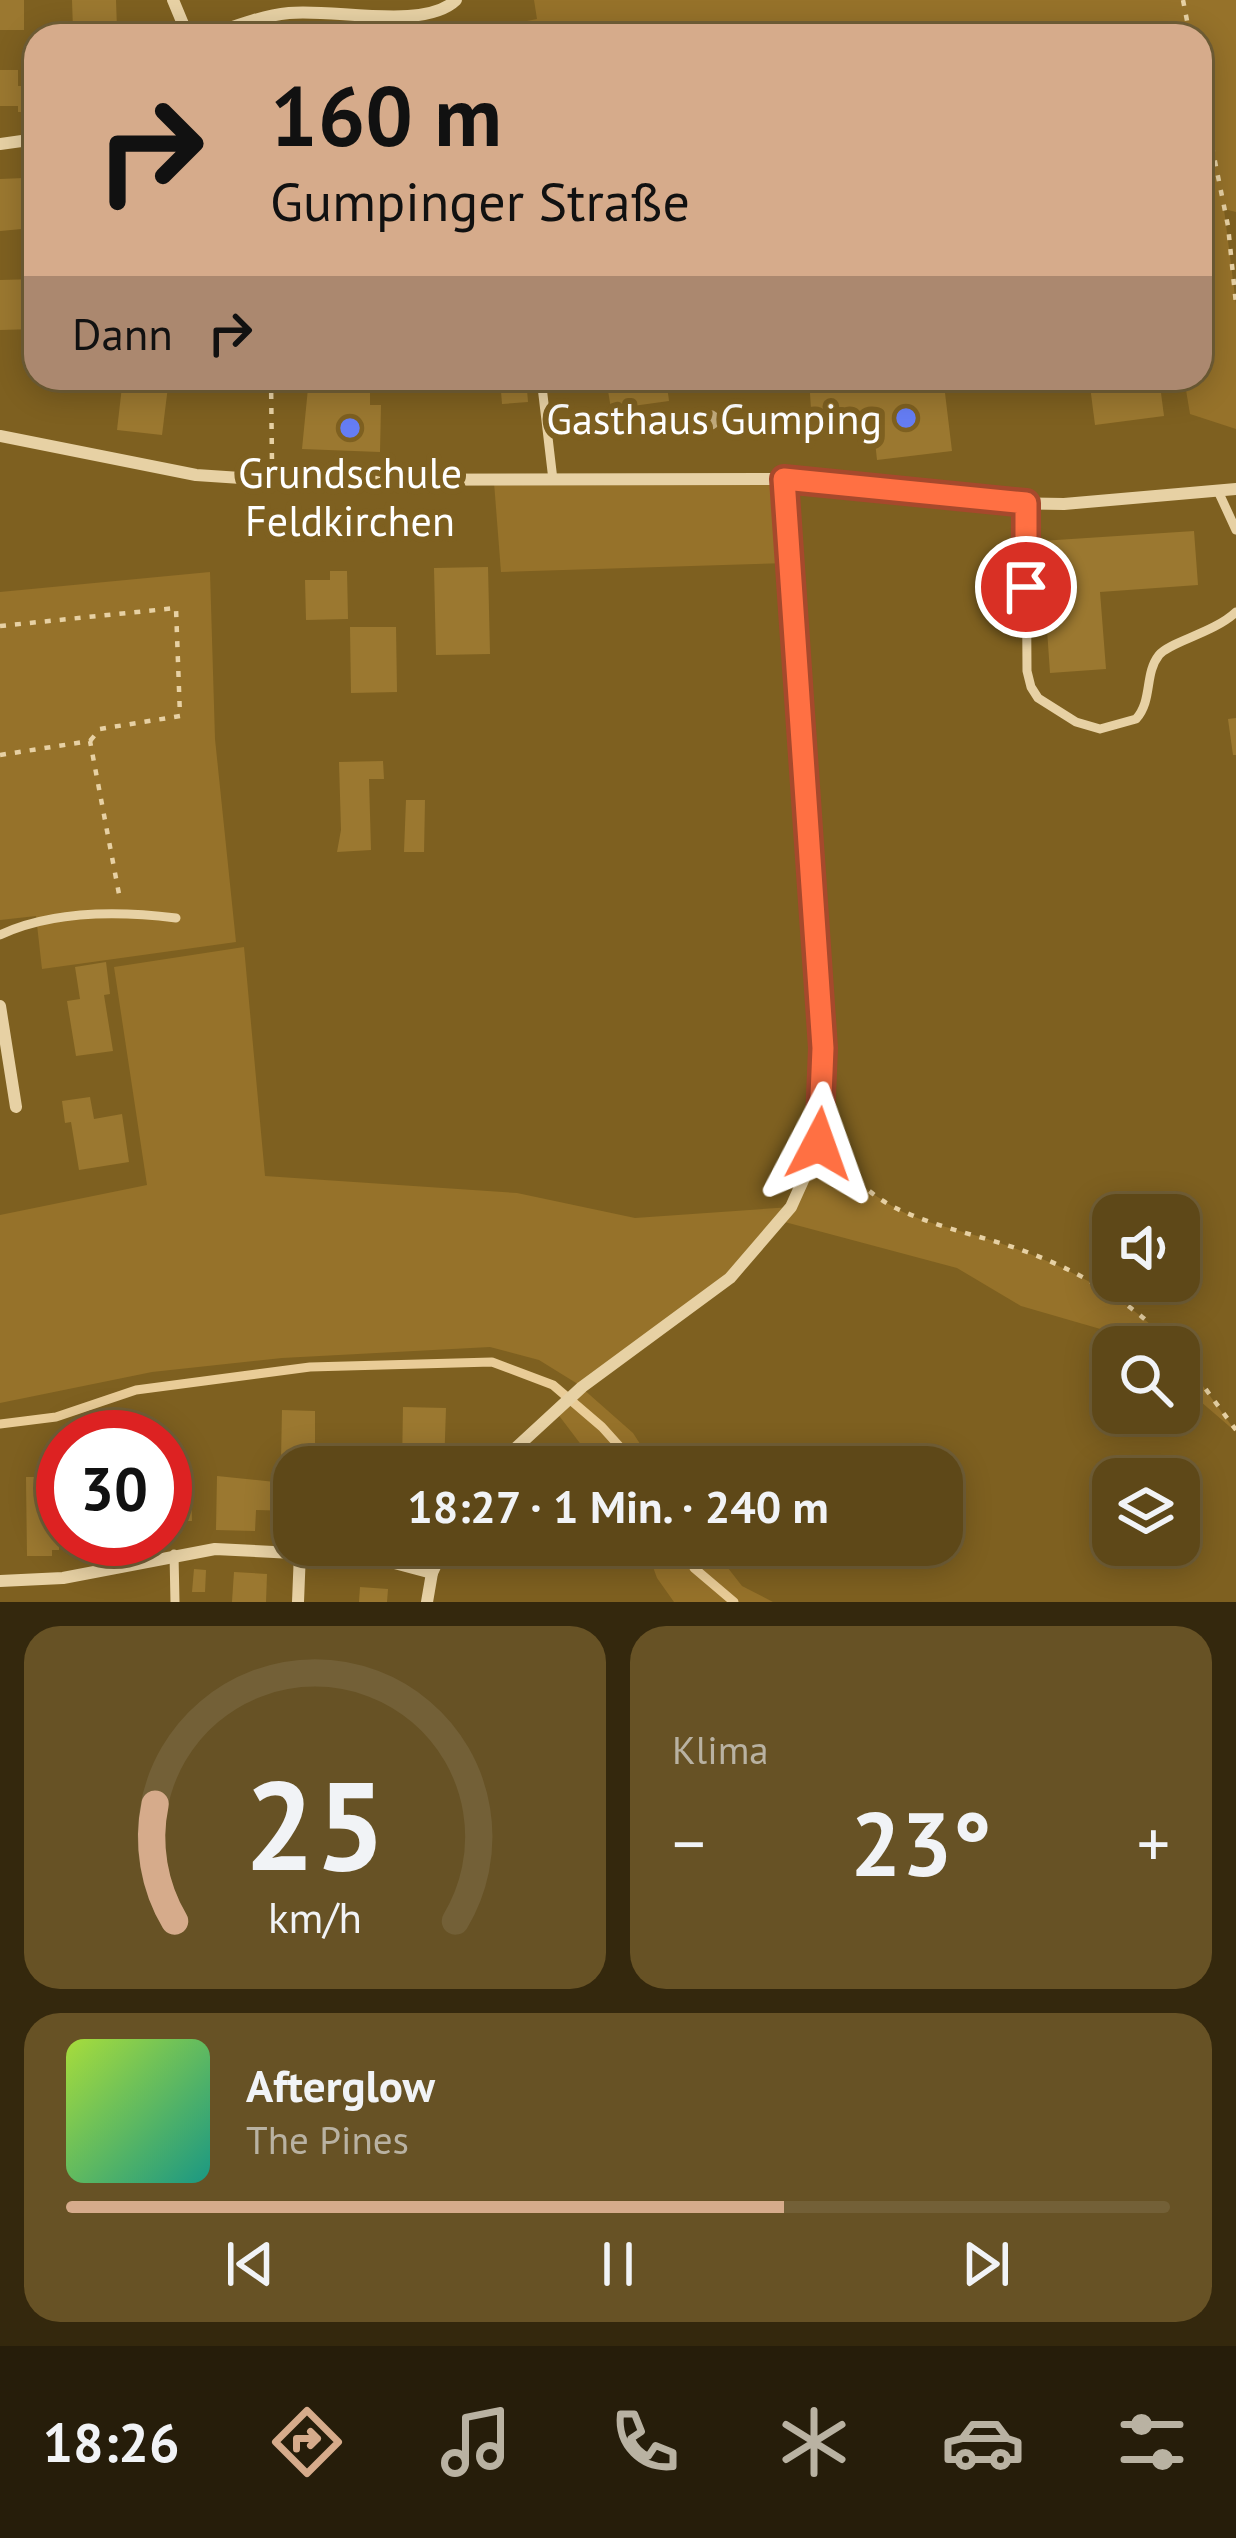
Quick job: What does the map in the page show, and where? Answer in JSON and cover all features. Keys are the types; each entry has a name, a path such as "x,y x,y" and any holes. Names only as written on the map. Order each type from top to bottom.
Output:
{"street":[{"path":"249,24 284,14 423,15 446,9 456,0"},
{"path":"0,436 127,464 273,480 784,479 1064,505 1236,489"},
{"path":"516,1446 554,1409 730,1277 791,1207 819,1144 823,1048 784,479"},
{"path":"0,1006 16,1107"},
{"path":"192,1552 273,1551"},
{"path":"0,1581 63,1578 118,1566"},
{"path":"298,1602 299,1566"},
{"path":"406,1566 432,1573"},
{"path":"427,1602 435,1566"}],"lane":[{"path":"542,390 553,480"},
{"path":"1218,491 1236,530"},
{"path":"1026,503 1027,671 1038,698 1076,722 1100,729 1136,719 1148,696 1156,658 1166,648 1218,628 1236,612"},
{"path":"0,935 16,927 122,911 176,918"},
{"path":"174,1566 175,1602"}],"path":[{"path":"1212,147 1228,226 1236,304"},
{"path":"271,390 273,480"},
{"path":"0,626 176,608 180,716 100,729 90,741 0,755"},
{"path":"90,741 122,911"},
{"path":"819,1144 868,1191 899,1210 1072,1272 1110,1292 1154,1326"},
{"path":"1200,1381 1236,1430"}],"shaded area":[{"path":"534,0 1236,0 1236,212 1224,209 1236,304 1236,429 1190,414 1186,390 1212,390 1212,24 512,24 537,19"},
{"path":"784,479 790,563 501,572 494,482"},
{"path":"210,572 215,739 236,942 42,969 36,916 0,920 0,592"},
{"path":"244,947 265,1176 517,1193 635,1218 791,1207 819,1145 865,1188 897,1209 1062,1268 1092,1284 1092,1302 1121,1302 1153,1326 1092,1327 1021,1306 957,1268 781,1221 730,1278 582,1388 641,1446 582,1446 554,1409 581,1386 539,1360 490,1347 282,1358 152,1372 0,1403 0,1215 147,1185 114,967"},
{"path":"1200,1382 1236,1432 1200,1401"},
{"path":"653,1566 726,1566 742,1586 773,1602 674,1602"}],"building":[{"path":"0,0 24,0 24,30 0,30"},
{"path":"72,0 116,0 117,24 73,24"},
{"path":"0,70 18,70 18,86 24,86 24,112 18,112 18,106 0,106"},
{"path":"24,178 24,229 0,231 0,179"},
{"path":"24,279 24,329 0,330 0,280"},
{"path":"122,390 168,390 162,435 117,430"},
{"path":"308,390 370,390 370,405 381,405 380,452 302,449"},
{"path":"501,390 527,390 528,402 502,404"},
{"path":"608,390 668,390 669,401 611,409"},
{"path":"810,390 968,390 945,393 952,451 877,460 872,413 832,416 832,425 804,427 803,410 811,409"},
{"path":"1091,390 1161,390 1164,416 1095,425"},
{"path":"1194,531 1198,585 1100,592 1106,669 1050,673 1041,541"},
{"path":"488,567 490,654 436,655 434,568"},
{"path":"330,571 347,571 348,619 306,620 305,580 330,580"},
{"path":"350,627 396,627 397,692 351,693"},
{"path":"1236,718 1236,755 1233,755 1228,719"},
{"path":"383,761 384,779 369,779 371,850 337,852 339,762"},
{"path":"406,800 425,800 424,852 404,852"},
{"path":"106,962 110,994 104,995 113,1051 76,1056 67,1001 80,999 75,967"},
{"path":"90,1097 94,1119 122,1114 129,1162 79,1170 71,1122 65,1123 62,1101"},
{"path":"403,1407 446,1408 445,1446 402,1446"},
{"path":"282,1410 315,1411 315,1446 281,1446"},
{"path":"217,1476 273,1482 273,1510 256,1510 255,1531 216,1530"},
{"path":"26,1477 36,1477 36,1556 27,1556"},
{"path":"194,1569 206,1570 205,1592 192,1592"},
{"path":"234,1572 267,1574 266,1602 232,1602"},
{"path":"360,1587 388,1589 387,1602 359,1602"}],"waterway":[{"path":"0,1424 56,1417 136,1390 310,1367 492,1362 553,1385 619,1446"},
{"path":"693,1566 734,1602"}],"place":[{"name":"Gasthaus Gumping","path":"906,418"},
{"name":"Grundschule Feldkirchen","path":"350,428"}],"route":[{"path":"819,1144 823,1048 784,479 1026,503 1026,587"}]}
